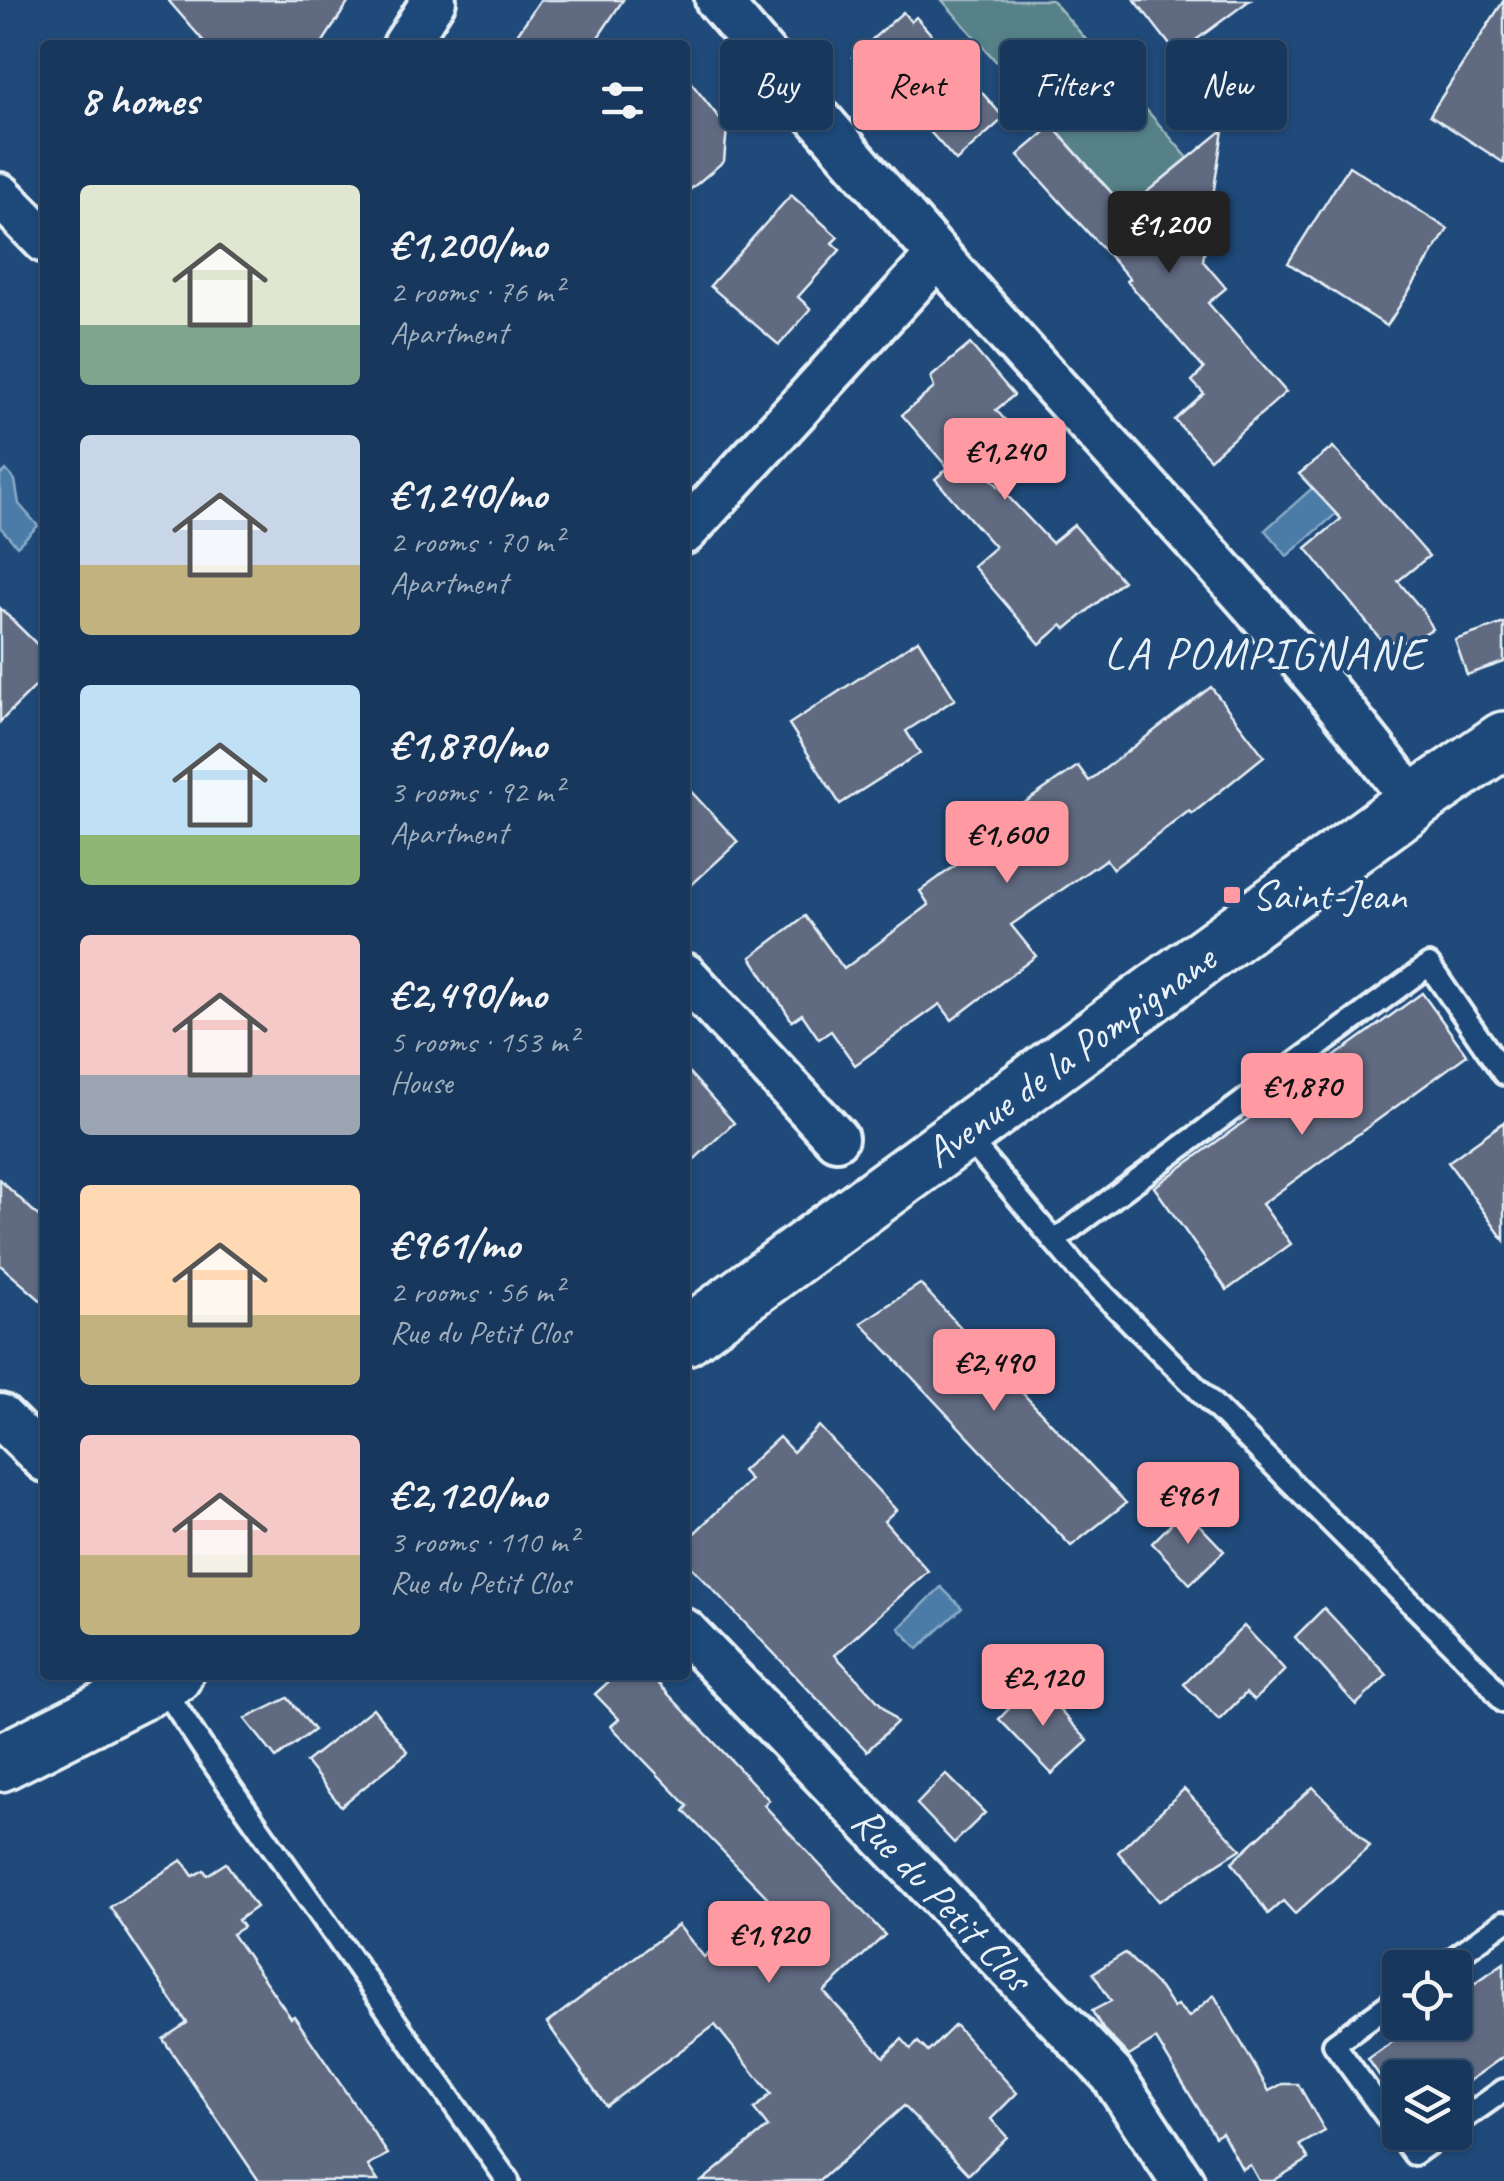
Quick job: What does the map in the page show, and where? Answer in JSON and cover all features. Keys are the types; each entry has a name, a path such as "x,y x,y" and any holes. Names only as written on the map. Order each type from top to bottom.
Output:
{"main road":[{"name":"Avenue de la Pompignane","path":"690,1333 1504,740"},
{"path":"0,1763 163,1680"}],"street":[{"path":"408,40 434,0"},
{"path":"717,0 937,256 1241,592 1380,756 1414,802"},
{"path":"0,195 40,237"},
{"path":"690,527 937,256"},
{"path":"690,980 836,1138"},
{"path":"0,1416 40,1455"},
{"name":"Rue du Petit Clos","path":"690,1636 1112,2076 1182,2181"}],"lane":[{"path":"1054,1241 1429,965 1504,1074"},
{"path":"964,1133 1054,1241 1483,1674 1504,1702"},
{"path":"168,1680 209,1757 508,2181"},
{"path":"1465,1950 1504,1922"},
{"path":"1382,2009 1334,2044 1382,2110"},
{"path":"1472,2113 1504,2090"}],"green space":[{"path":"942,0 1052,0 1086,40 1000,40 1000,66"},
{"path":"1146,109 1188,158 1154,186 1149,235 1057,130 1146,130"}],"water":[{"path":"6,470 15,480 19,504 38,526 17,546 0,527 0,476"},
{"path":"1327,475 1351,501 1287,556 1265,530"},
{"path":"941,1587 962,1608 918,1649 899,1628"}],"building":[{"path":"168,0 350,0 324,40 203,40"},
{"path":"540,0 623,0 596,40 513,40"},
{"path":"1135,0 1250,0 1196,40 1166,40"},
{"path":"1504,0 1504,163 1430,115"},
{"path":"903,12 911,22 916,17 936,40 871,40"},
{"path":"690,81 720,119 720,130 727,130 724,161 690,190"},
{"path":"980,90 1000,113 1000,122 956,161 929,130 980,130"},
{"path":"1047,130 1056,130 1126,209 1223,130 1203,261 1226,288 1208,303 1286,392 1210,459 1175,420 1204,394 1192,381 1204,369 1127,281 1130,279 1018,155"},
{"path":"1349,166 1448,229 1387,326 1288,263"},
{"path":"791,195 838,237 832,243 840,250 798,297 811,309 779,345 710,286"},
{"path":"970,344 1014,395 996,410 1005,420 998,426 1014,444 984,471 1052,543 1074,525 1123,581 1066,629 1062,625 1040,644 973,566 995,547 935,479 948,468 902,415 934,388 931,377"},
{"path":"1333,447 1429,556 1398,581 1423,611 1432,629 1410,642 1382,641 1306,548 1341,519 1299,474"},
{"path":"0,608 40,647 40,682 0,722"},
{"path":"1504,623 1504,662 1467,675 1455,640"},
{"path":"918,640 955,699 906,731 920,753 840,804 789,724"},
{"path":"1211,687 1264,756 1192,814 1189,811 1113,869 1106,859 1011,925 1036,956 952,1020 940,1004 855,1065 831,1031 819,1039 802,1014 792,1021 751,957 805,916 844,969 929,905 920,891 1010,826 1004,817 1078,766 1089,781"},
{"path":"690,790 738,842 690,886"},
{"path":"1422,993 1467,1055 1262,1204 1291,1244 1227,1290 1154,1187"},
{"path":"690,1074 734,1123 690,1163"},
{"path":"1504,1122 1504,1240 1448,1162"},
{"path":"0,1180 40,1217 40,1300 0,1265"},
{"path":"920,1284 1126,1503 1071,1546 861,1323"},
{"path":"819,1426 896,1510 884,1521 928,1571 835,1655 897,1722 867,1751 690,1565 690,1537 750,1480 742,1471 779,1437 793,1452"},
{"path":"1185,1510 1224,1551 1190,1584 1152,1543"},
{"path":"1324,1608 1387,1675 1356,1705 1295,1637"},
{"path":"1244,1626 1285,1670 1254,1700 1246,1693 1219,1720 1184,1684"},
{"path":"610,1680 655,1680 769,1800 764,1805 885,1935 824,1992 884,2057 902,2039 911,2049 918,2042 928,2052 955,2025 1017,2093 991,2119 1007,2137 969,2174 904,2106 819,2181 702,2181 768,2127 754,2109 771,2094 715,2025 606,2106 547,2023 678,1925 704,1957 768,1898 684,1811 688,1806 611,1726 619,1719 595,1694"},
{"path":"1034,1683 1088,1741 1052,1774 999,1719"},
{"path":"288,1698 314,1730 276,1758 245,1719"},
{"path":"373,1708 408,1752 341,1806 306,1762"},
{"path":"946,1774 985,1813 954,1843 917,1804"},
{"path":"1313,1787 1370,1846 1295,1914 1283,1901 1268,1914 1232,1862"},
{"path":"1184,1789 1241,1849 1159,1901 1118,1852"},
{"path":"182,1860 193,1876 204,1870 207,1875 226,1863 256,1907 238,1920 243,1927 232,1934 291,2018 294,2016 388,2154 368,2166 378,2181 259,2181 163,2039 187,2023 110,1907"},
{"path":"1125,1953 1160,1988 1173,2008 1177,2005 1189,2017 1214,1995 1269,2091 1282,2084 1298,2084 1325,2131 1300,2145 1309,2159 1273,2181 1259,2181 1250,2165 1242,2169 1222,2132 1215,2136 1156,2039 1129,2056 1103,2029 1092,2011 1111,2001 1093,1973"},
{"path":"1504,1963 1504,2056 1472,2079 1472,2060 1382,2060 1382,2080 1368,2059 1395,2040 1472,2040 1472,1985"}],"place":[{"name":"Saint-Jean","path":"1232,895"}],"district":[{"name":"LA POMPIGNANE","path":"1265,653"}]}
